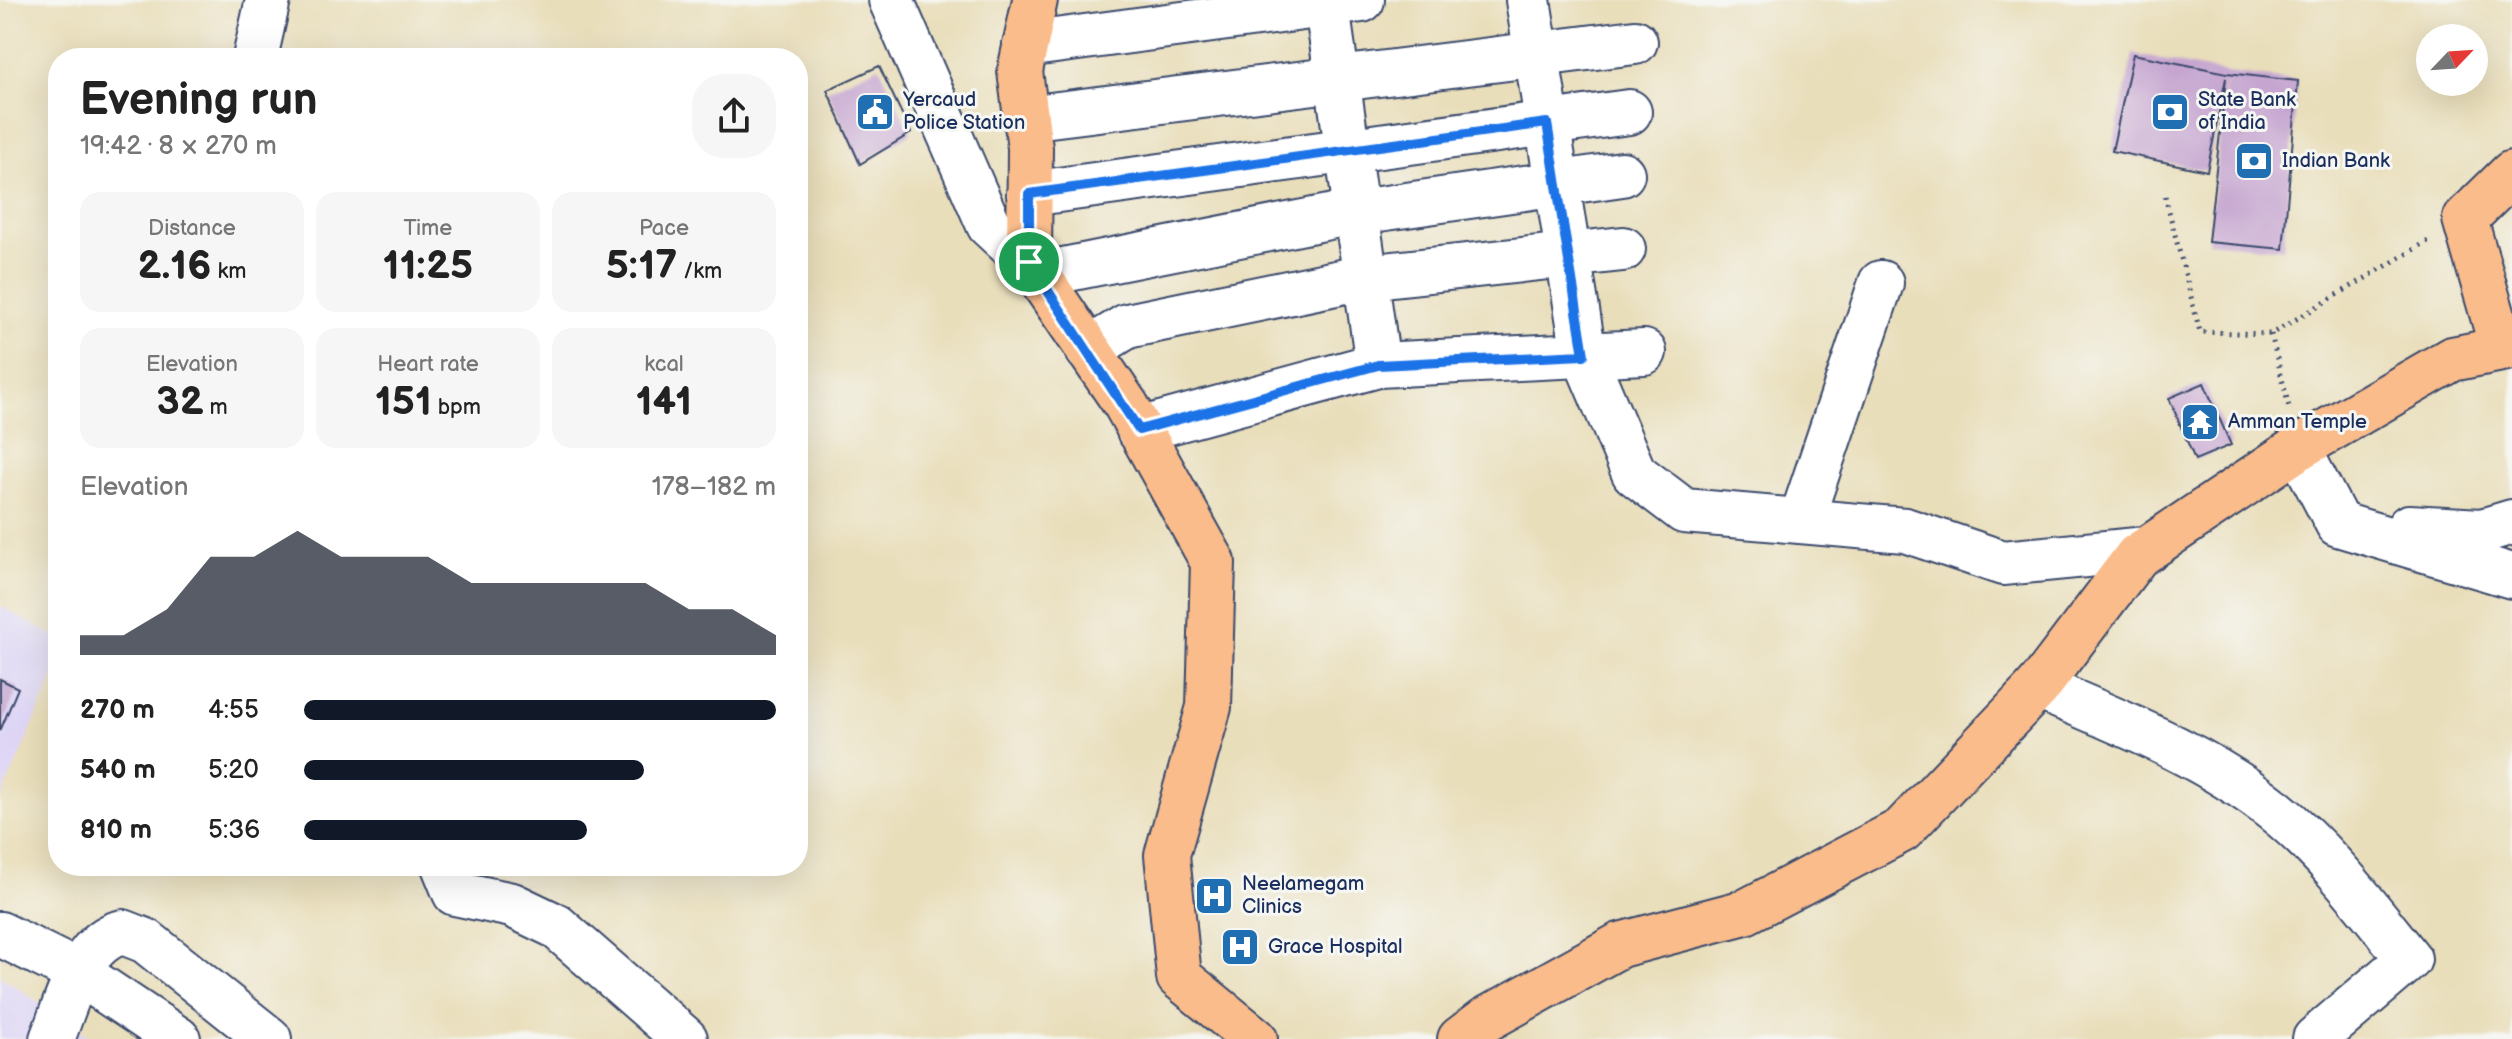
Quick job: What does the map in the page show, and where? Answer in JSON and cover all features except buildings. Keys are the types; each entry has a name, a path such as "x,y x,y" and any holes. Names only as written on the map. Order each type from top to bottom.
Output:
{"main road":[{"path":"1035,0 1020,71 1030,148 1033,268 1139,430 1213,562 1209,707 1167,855 1179,977 1255,1039"},
{"path":"1460,1039 1485,1020 1620,945 1745,912 1902,830 2038,687 2137,556 2298,448 2452,359 2507,347 2465,219 2512,173"}],"street":[{"path":"257,48 268,0"},
{"path":"891,0 989,225 1033,268 1356,212 1622,174"},
{"path":"1528,0 1584,355 1634,473 1684,511 1905,530 2003,563 2147,549"},
{"path":"1025,45 1338,2 1337,79 1378,365"},
{"path":"1026,118 1635,42"},
{"path":"1029,194 1629,112"},
{"path":"1088,350 1127,326 1365,277 1623,249"},
{"path":"1801,521 1881,283"},
{"path":"1139,430 1378,365 1644,352"},
{"path":"2298,448 2338,524 2512,576"},
{"path":"2338,524 2482,531 2512,522"},
{"path":"2038,687 2174,746 2275,810 2348,884 2409,959 2315,1039"},
{"path":"448,876 455,893 512,905 556,926 685,1039"},
{"path":"52,1039 79,973 99,941 123,932 134,934 269,1039"},
{"path":"0,934 79,973 178,1039"}],"path":[{"path":"2165,196 2200,332 2271,334 2465,219"},
{"path":"2271,334 2298,448"}],"shaded area":[{"path":"0,606 48,632 48,690 0,801"},
{"path":"0,976 93,1039 0,1039"}],"place":[{"name":"Yercaud Police Station","path":"875,112"},
{"name":"State Bank of India","path":"2170,112"},
{"name":"Indian Bank","path":"2254,161"},
{"name":"Amman Temple","path":"2200,422"},
{"name":"Neelamegam Clinics","path":"1214,896"},
{"name":"Grace Hospital","path":"1240,947"}],"route":[{"path":"1547,123 1584,355 1378,365 1139,430 1126,405 1029,262 1029,194 1547,123"}]}
